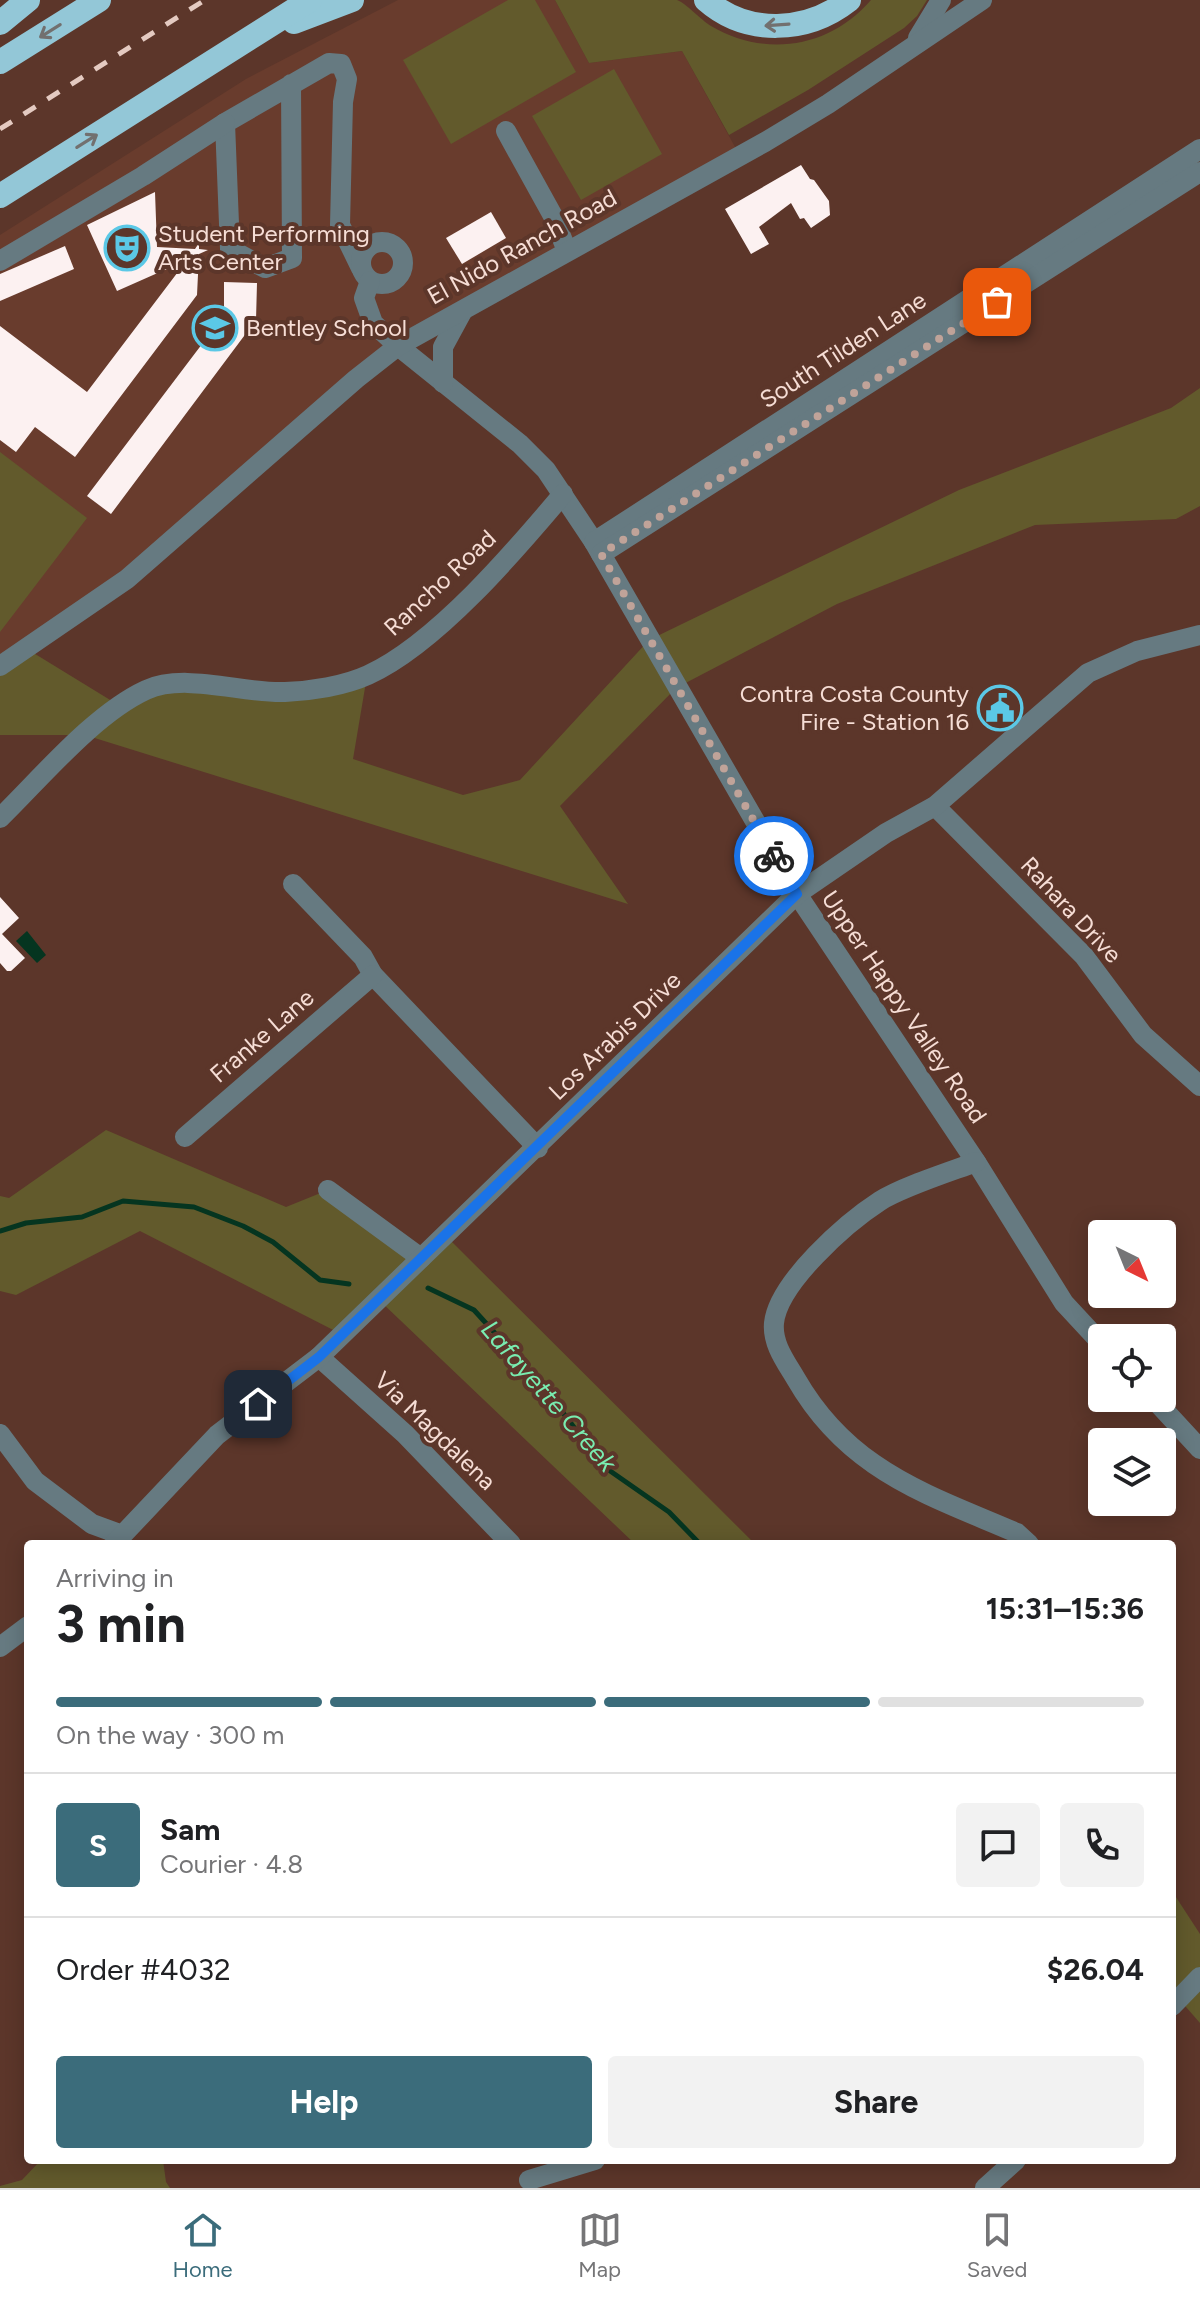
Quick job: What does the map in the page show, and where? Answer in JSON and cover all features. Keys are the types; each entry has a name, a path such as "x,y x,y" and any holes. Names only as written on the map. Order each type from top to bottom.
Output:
{"highway":[{"path":"0,23 28,0"},
{"path":"0,62 99,0"},
{"path":"0,196 310,0"},
{"path":"247,40 352,0"},
{"path":"706,0 736,19 760,26 812,21 849,0"}],"street":[{"path":"911,48 941,0"},
{"name":"El Nido Ranch Road","path":"0,666 127,579 398,346 765,142 828,104 982,0"},
{"name":"Upper Happy Valley Road","path":"291,84 329,63 341,64 347,79 343,102 340,225 344,238 366,274 364,298 373,323 520,444 546,470 597,548 797,894 976,1162 1064,1303 1088,1329"},
{"path":"0,261 291,84"},
{"path":"225,123 230,249 265,268 292,258 291,84"},
{"path":"506,131 553,216 567,251"},
{"name":"South Tilden Lane","path":"597,548 1200,149"},
{"path":"597,548 1200,172"},
{"path":"443,383 443,347 463,310"},
{"name":"Rancho Road","path":"0,818 96,724 148,689 177,684 283,692 329,686 367,676 407,652 457,609 520,545 563,494"},
{"name":"Los Arabis Drive","path":"118,1540 217,1435 319,1357 797,894 886,833 935,806 1088,673 1137,651 1200,635"},
{"name":"Rahara Drive","path":"935,806 1084,956 1143,1035 1200,1086"},
{"path":"293,884 363,957 373,975 538,1148"},
{"name":"Franke Lane","path":"185,1137 373,975"},
{"path":"976,1162 881,1200 837,1236 797,1276 780,1301 773,1325 776,1344 810,1403 845,1441 874,1465 921,1492 1017,1533 1025,1540"},
{"path":"328,1190 421,1258"},
{"name":"Via Magdalena","path":"319,1357 405,1434 507,1540"},
{"path":"1166,1412 1200,1449"},
{"path":"0,1434 35,1481 118,1540"},
{"path":"0,1647 24,1629"},
{"path":"1176,2002 1200,1977"},
{"path":"528,2176 578,2164"},
{"path":"985,2188 1012,2164"}],"shaded area":[{"name":"Bentley School","path":"398,0 555,0 589,63 682,51 740,156 398,346 219,498 0,666 0,235 246,79"},
{"path":"508,0 535,0 576,72 451,144 403,60"},
{"path":"555,0 677,0 711,26 732,36 775,44 817,38 855,16 871,0 927,0 917,16 904,28 808,90 729,135 682,51 589,63"},
{"path":"614,69 662,154 581,200 532,116"},
{"path":"1200,388 1200,506 1176,519 1035,525 837,604 676,688 560,806 628,904 85,735 0,735 0,666 27,649 120,706 148,689 283,692 367,676 353,759 463,795 520,780 649,640 959,490 1171,408"},
{"path":"0,452 87,518 0,632"},
{"path":"27,931 46,955 37,963 16,941"},
{"path":"106,1130 286,1207 328,1190 421,1258 445,1235 751,1540 631,1540 379,1300 343,1335 140,1231 16,1295 0,1291 0,1196 9,1198"},
{"path":"1176,1897 1200,1934 1200,2023 1176,1996"},
{"path":"37,2164 164,2164 170,2188 0,2188 22,2180"}],"building":[{"path":"801,165 829,201 830,215 811,228 804,218 800,219 791,203 759,227 769,244 751,254 725,209"},
{"path":"155,192 157,247 195,249 199,243 199,249 208,250 199,254 197,295 75,457 35,427 16,452 0,440 0,326 87,392 187,260 117,291 87,225"},
{"path":"491,212 506,238 462,264 446,238"},
{"path":"65,246 74,269 0,301 0,274"},
{"path":"224,282 257,283 256,320 111,514 87,496 224,315"},
{"path":"0,897 19,918 2,934 25,958 11,971 0,963"}],"waterway":[{"name":"Lafayette Creek","path":"0,1231 26,1223 82,1217 123,1201 194,1207 243,1226 273,1242 320,1280 349,1284"},
{"name":"Lafayette Creek","path":"428,1288 474,1310 543,1386 603,1466 669,1512 696,1540"}],"railway":[{"path":"0,129 205,0"}],"way so far":[{"path":"774,856 601,554 997,302"}],"place":[{"name":"Student Performing Arts Center","path":"127,248"},
{"name":"Bentley School","path":"215,328"},
{"name":"Contra Costa County Fire - Station 16","path":"1000,708"}],"route":[{"path":"258,1404 319,1357 797,894 774,856"}]}
